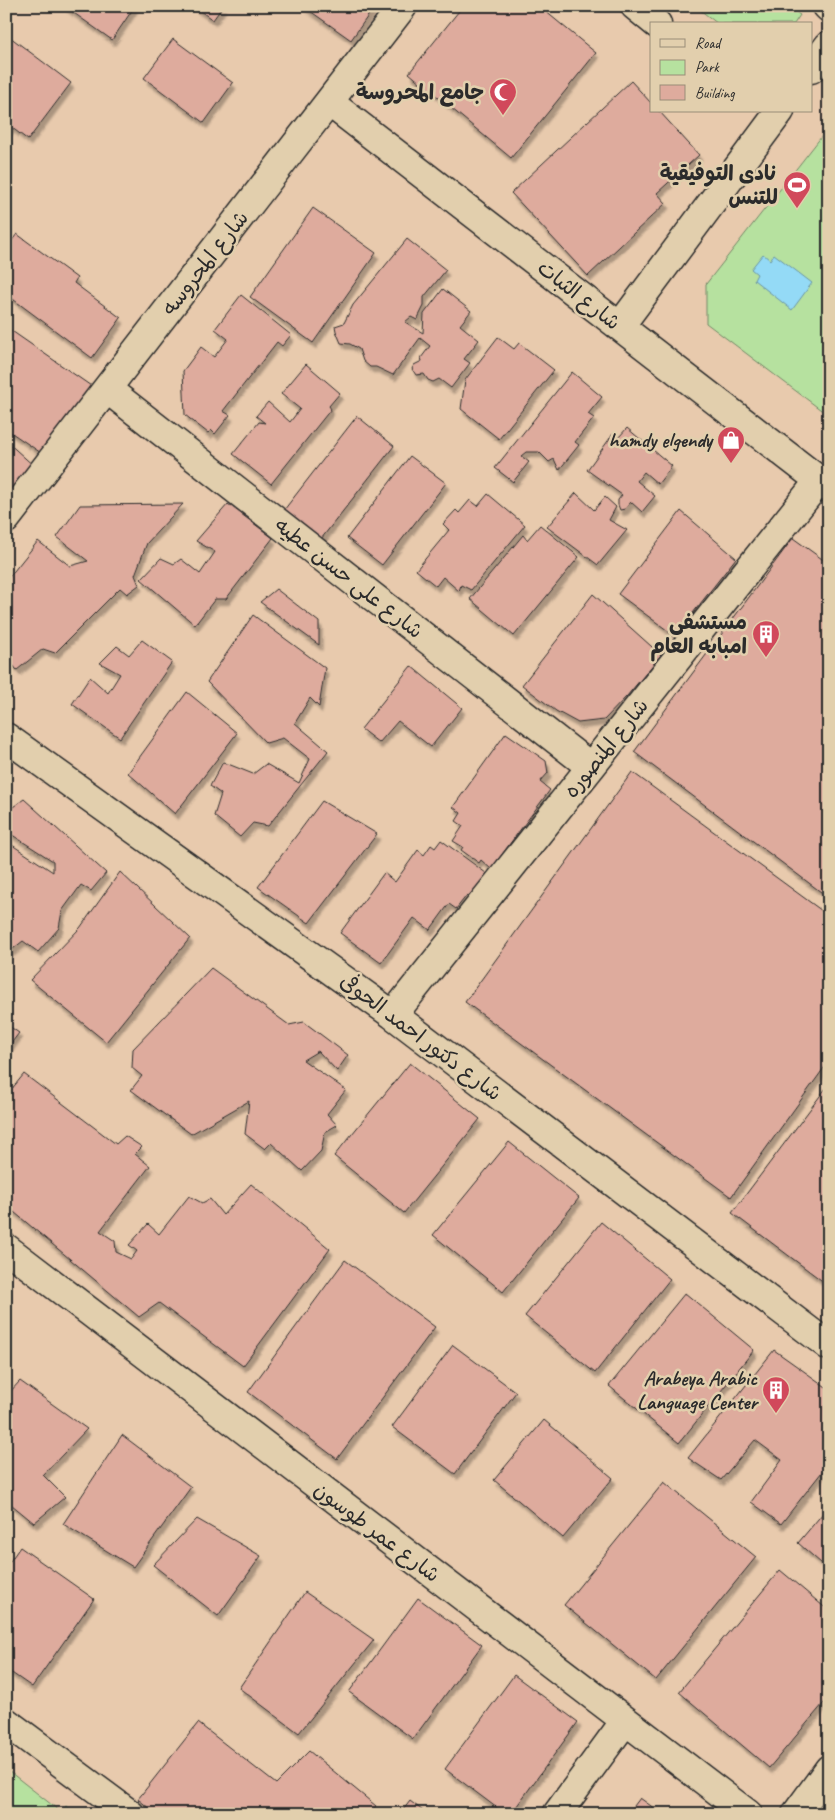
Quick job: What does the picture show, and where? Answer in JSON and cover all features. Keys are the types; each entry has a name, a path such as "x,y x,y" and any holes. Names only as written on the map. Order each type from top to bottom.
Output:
{"street":[{"name":"شارع المحروسه","path":"6,519 403,6"},
{"path":"634,6 654,22"},
{"path":"812,68 829,45"},
{"name":"شارع الثبات","path":"329,102 824,484"},
{"path":"620,326 775,113"},
{"name":"شارع على حسن عطيه","path":"107,389 591,767"},
{"name":"شارع المنصوره","path":"393,1015 591,767 824,484"},
{"name":"شارع دكتور احمد الحوفى","path":"6,738 393,1015 829,1346"},
{"name":"شارع عمر طوسون","path":"6,1248 748,1814"},
{"path":"6,1722 130,1814"},
{"path":"557,1814 625,1722"},
{"path":"796,1814 829,1769"}],"green space":[{"path":"695,6 788,6 800,15 795,22 715,22"},
{"name":"نادى التوفيقية للتنس","path":"829,127 829,416 706,323 706,284"},
{"path":"6,1769 61,1812 66,1806 76,1814 6,1814"}],"water":[{"path":"763,254 770,260 774,254 812,283 792,310 754,280 757,274 751,269"}],"building":[{"path":"64,6 135,6 112,40"},
{"path":"193,6 223,6 213,20"},
{"path":"303,6 375,6 351,40"},
{"name":"جامع المحروسة","path":"463,6 539,6 596,53 511,158 409,73"},
{"path":"6,34 71,83 28,140 11,127 6,133"},
{"path":"173,39 233,83 204,123 144,78"},
{"path":"631,81 650,102 650,112 660,112 699,155 657,193 666,203 588,276 511,193"},
{"path":"313,208 376,253 313,343 250,297"},
{"path":"17,234 77,278 74,283 121,318 92,358 6,294 6,248"},
{"path":"407,239 446,270 424,297 424,306 417,320 411,317 405,322 423,333 424,314 443,289 471,311 460,325 479,340 464,359 470,363 451,388 439,379 433,382 428,380 424,374 416,375 412,369 414,365 422,361 421,358 430,346 420,338 393,375 376,367 370,367 363,361 359,349 350,344 341,343 336,331 335,326 344,323 353,305"},
{"path":"241,295 291,335 282,346 277,342 223,411 230,415 215,434 211,430 208,433 185,415 183,371 201,347 214,357 228,339 215,329"},
{"path":"6,327 94,388 47,457 6,429"},
{"path":"498,337 514,349 519,343 554,370 499,439 461,409 465,380"},
{"path":"306,364 340,393 329,406 331,409 271,484 233,454 259,422 265,423 256,416 268,402 290,422 300,409 281,394"},
{"path":"572,372 602,397 588,414 594,418 575,442 579,445 559,470 554,459 549,462 539,452 526,452 521,456 529,462 513,482 495,468"},
{"path":"357,416 394,446 321,539 284,510"},
{"path":"627,428 672,466 658,484 644,472 637,481 655,496 642,512 631,502 625,509 620,510 618,500 622,495 587,470 613,434 619,437"},
{"path":"6,441 35,467 6,500"},
{"path":"410,456 446,483 382,565 347,538"},
{"path":"576,493 594,510 605,497 616,507 609,520 627,530 598,565 547,527"},
{"path":"488,494 525,525 471,590 461,585 459,591 443,577 436,586 416,570 449,530 443,524 456,510 459,513 470,500 478,506"},
{"path":"183,504 147,543 135,575 139,585 127,594 120,588 55,653 43,649 17,670 6,657 6,581 38,541 70,566 88,561 57,537 80,505"},
{"path":"228,504 273,538 226,599 215,599 195,625 141,579 161,558 174,564 181,559 200,574 215,552 196,541"},
{"path":"681,511 736,558 675,636 618,594"},
{"path":"540,525 579,557 514,636 470,599 523,535 527,540"},
{"name":"مستشفى امبابه العام","path":"793,538 829,564 829,898 634,752"},
{"path":"276,589 319,622 319,645 260,602"},
{"path":"593,594 661,655 604,720 578,723 556,711 522,685"},
{"path":"253,615 325,668 319,707 310,698 295,723 328,751 268,826 253,823 240,837 214,816 221,794 210,786 223,762 253,774 266,764 299,783 310,759 283,738 266,743 207,682"},
{"path":"142,640 172,662 120,738 72,704 90,677 108,693 120,674 100,663 117,646 129,655"},
{"path":"411,666 462,708 431,747 398,721 379,743 361,729"},
{"path":"187,692 237,733 175,814 128,773"},
{"path":"506,733 546,761 548,773 540,782 550,790 491,869 481,860 479,863 461,850 463,847 453,841 463,826 456,821 461,813 453,807"},
{"path":"632,772 829,916 829,1061 731,1197 465,1002"},
{"path":"24,799 106,873 91,891 81,885 62,911 59,928 38,952 23,941 9,952 6,949 6,841 53,872 53,861 6,831 6,812"},
{"path":"322,801 377,834 309,923 258,887"},
{"path":"441,840 490,876 473,900 467,895 456,909 449,904 430,930 414,918 381,963 340,933 384,873 395,882 418,850 424,855 431,845 435,848"},
{"path":"120,872 190,938 106,1042 30,980 80,928"},
{"path":"211,968 289,1025 304,1022 348,1055 337,1071 318,1051 303,1060 346,1090 327,1114 337,1125 325,1132 321,1151 302,1171 271,1143 265,1149 245,1134 249,1101 191,1134 131,1090 142,1076 132,1068 133,1049"},
{"path":"6,1024 19,1033 6,1050"},
{"path":"410,1063 480,1119 404,1213 334,1156"},
{"path":"24,1074 116,1144 125,1136 142,1147 135,1154 150,1166 100,1231 115,1241 116,1252 131,1259 137,1251 129,1245 148,1224 159,1234 189,1196 202,1203 210,1199 223,1215 251,1184 330,1249 243,1366 159,1303 139,1317 8,1207 6,1209 6,1096"},
{"path":"829,1084 829,1286 732,1213"},
{"path":"509,1142 579,1198 503,1292 433,1235"},
{"path":"601,1222 670,1279 595,1373 525,1316"},
{"path":"345,1260 435,1327 337,1459 248,1392"},
{"path":"685,1293 754,1350 679,1443 609,1386"},
{"path":"453,1345 516,1392 455,1474 392,1427"},
{"name":"Arabeya Arabic Language Center","path":"774,1350 829,1389 829,1463 781,1524 751,1502 782,1460 755,1440 721,1480 688,1458"},
{"path":"20,1381 87,1429 43,1475 65,1497 34,1523 6,1500 6,1393 8,1394"},
{"path":"544,1420 613,1478 563,1538 494,1480"},
{"path":"122,1435 191,1487 133,1567 63,1524"},
{"path":"664,1482 756,1557 656,1680 564,1605"},
{"path":"829,1506 829,1570 798,1543"},
{"path":"197,1519 261,1556 218,1616 153,1565"},
{"path":"20,1547 94,1599 32,1687 6,1669 6,1567"},
{"path":"780,1570 829,1611 829,1697 769,1768 679,1692"},
{"path":"305,1592 374,1640 299,1733 239,1688"},
{"path":"418,1598 482,1645 413,1739 349,1692"},
{"path":"514,1675 578,1722 511,1814 505,1814 445,1769"},
{"path":"198,1723 276,1784 309,1751 376,1806 369,1814 156,1814 138,1799"},
{"path":"640,1798 662,1814 628,1814"},
{"path":"410,1801 427,1814 400,1814"}],"place":[{"name":"جامع المحروسة","path":"503,116"},
{"name":"نادى التوفيقية للتنس","path":"797,209"},
{"name":"hamdy elgendy","path":"731,464"},
{"name":"مستشفى امبابه العام","path":"766,658"},
{"name":"Arabeya Arabic Language Center","path":"776,1414"}]}
